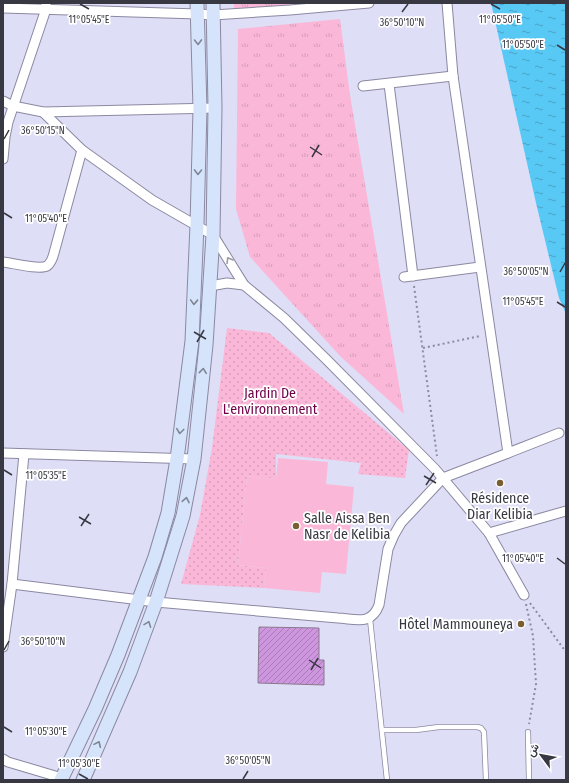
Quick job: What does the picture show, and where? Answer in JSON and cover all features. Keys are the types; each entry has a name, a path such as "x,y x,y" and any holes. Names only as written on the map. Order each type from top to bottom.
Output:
{"main road":[{"path":"61,779 95,710 118,655 155,557 168,513 177,458 192,341 200,109 198,8"},
{"path":"83,780 130,672 156,602 183,516 194,460 206,345 214,235 215,108 213,9"}],"street":[{"path":"3,8 46,6 290,10 369,3"},
{"path":"447,3 453,76 508,453"},
{"path":"3,159 5,137 13,106 46,6"},
{"path":"363,86 453,76"},
{"path":"389,84 408,276 480,267"},
{"path":"3,101 13,106 43,112 215,108"},
{"path":"43,112 82,150 152,200 214,235 244,285 284,318 328,360 436,469 489,533 524,595"},
{"path":"3,262 38,267 45,267 50,263 82,150"},
{"path":"210,286 227,283 244,285"},
{"path":"12,584 156,602 362,620 370,618 376,613 379,605 388,549 394,535 401,523 443,478 559,433"},
{"path":"3,452 24,454 177,458 194,460"},
{"path":"3,648 12,584 24,454"},
{"path":"489,533 566,511"},
{"path":"3,759 8,762 61,779"}],"lane":[{"path":"370,618 387,780"},
{"path":"382,730 416,730 439,727 480,728 484,732 486,780"},
{"path":"528,732 529,780"}],"path":[{"path":"408,276 423,348 437,452 436,469"},
{"path":"423,348 490,334"},
{"path":"524,595 566,652"},
{"path":"524,595 533,636 536,684 528,732"}],"green space":[{"path":"234,3 307,3 234,10"},
{"path":"340,19 350,95 404,414 340,356 250,257 236,209 238,29"},
{"name":"Jardin De L'environnement","path":"227,328 269,333 409,450 405,478 358,474 361,463 276,454 276,479 247,476 238,565 266,568 264,588 181,584 200,515 212,448"},
{"name":"Salle Aissa Ben Nasr de Kelibia","path":"278,458 328,462 326,484 354,487 346,574 322,572 320,593 264,588 266,568 238,565 247,476 276,479"}],"water":[{"path":"491,3 566,3 566,314 559,298 536,203"}],"building":[{"path":"259,627 319,628 319,660 324,660 324,685 258,683"}],"place":[{"name":"Résidence Diar Kelibia","path":"500,483"},
{"name":"Salle Aissa Ben Nasr de Kelibia","path":"296,526"},
{"name":"Hôtel Mammouneya","path":"521,624"}]}
